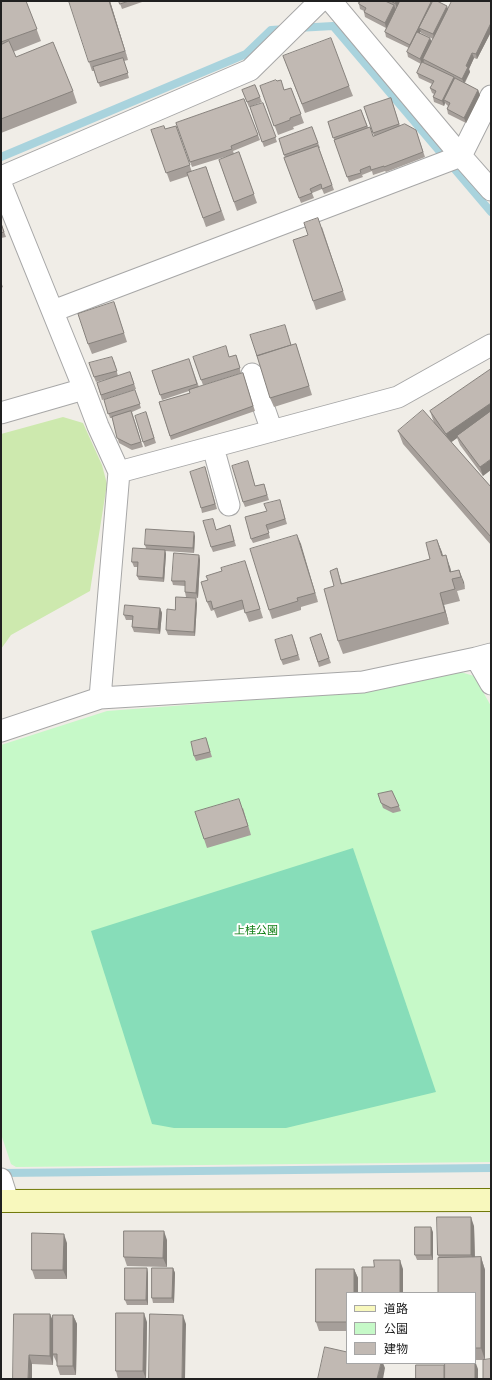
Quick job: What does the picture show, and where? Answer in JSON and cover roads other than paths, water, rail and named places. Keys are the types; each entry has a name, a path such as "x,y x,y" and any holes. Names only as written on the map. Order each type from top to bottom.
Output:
{"street":[{"path":"1,177 250,70 320,1"},
{"path":"331,1 491,190"},
{"path":"52,311 461,156 491,96"},
{"path":"1,184 98,426 119,472 100,698"},
{"path":"119,472 398,397 491,345"},
{"path":"252,374 272,431"},
{"path":"1,413 84,389"},
{"path":"213,447 230,505"},
{"path":"1,731 100,698 364,682 483,656 491,684"},
{"path":"3,1192 491,1200"}],"waterway":[{"path":"297,28 333,26 491,212"},
{"path":"1,157 246,54 271,30 286,29"},
{"path":"1,1173 491,1168"}],"park label":[{"name":"上桂公園","path":"256,932"}]}
